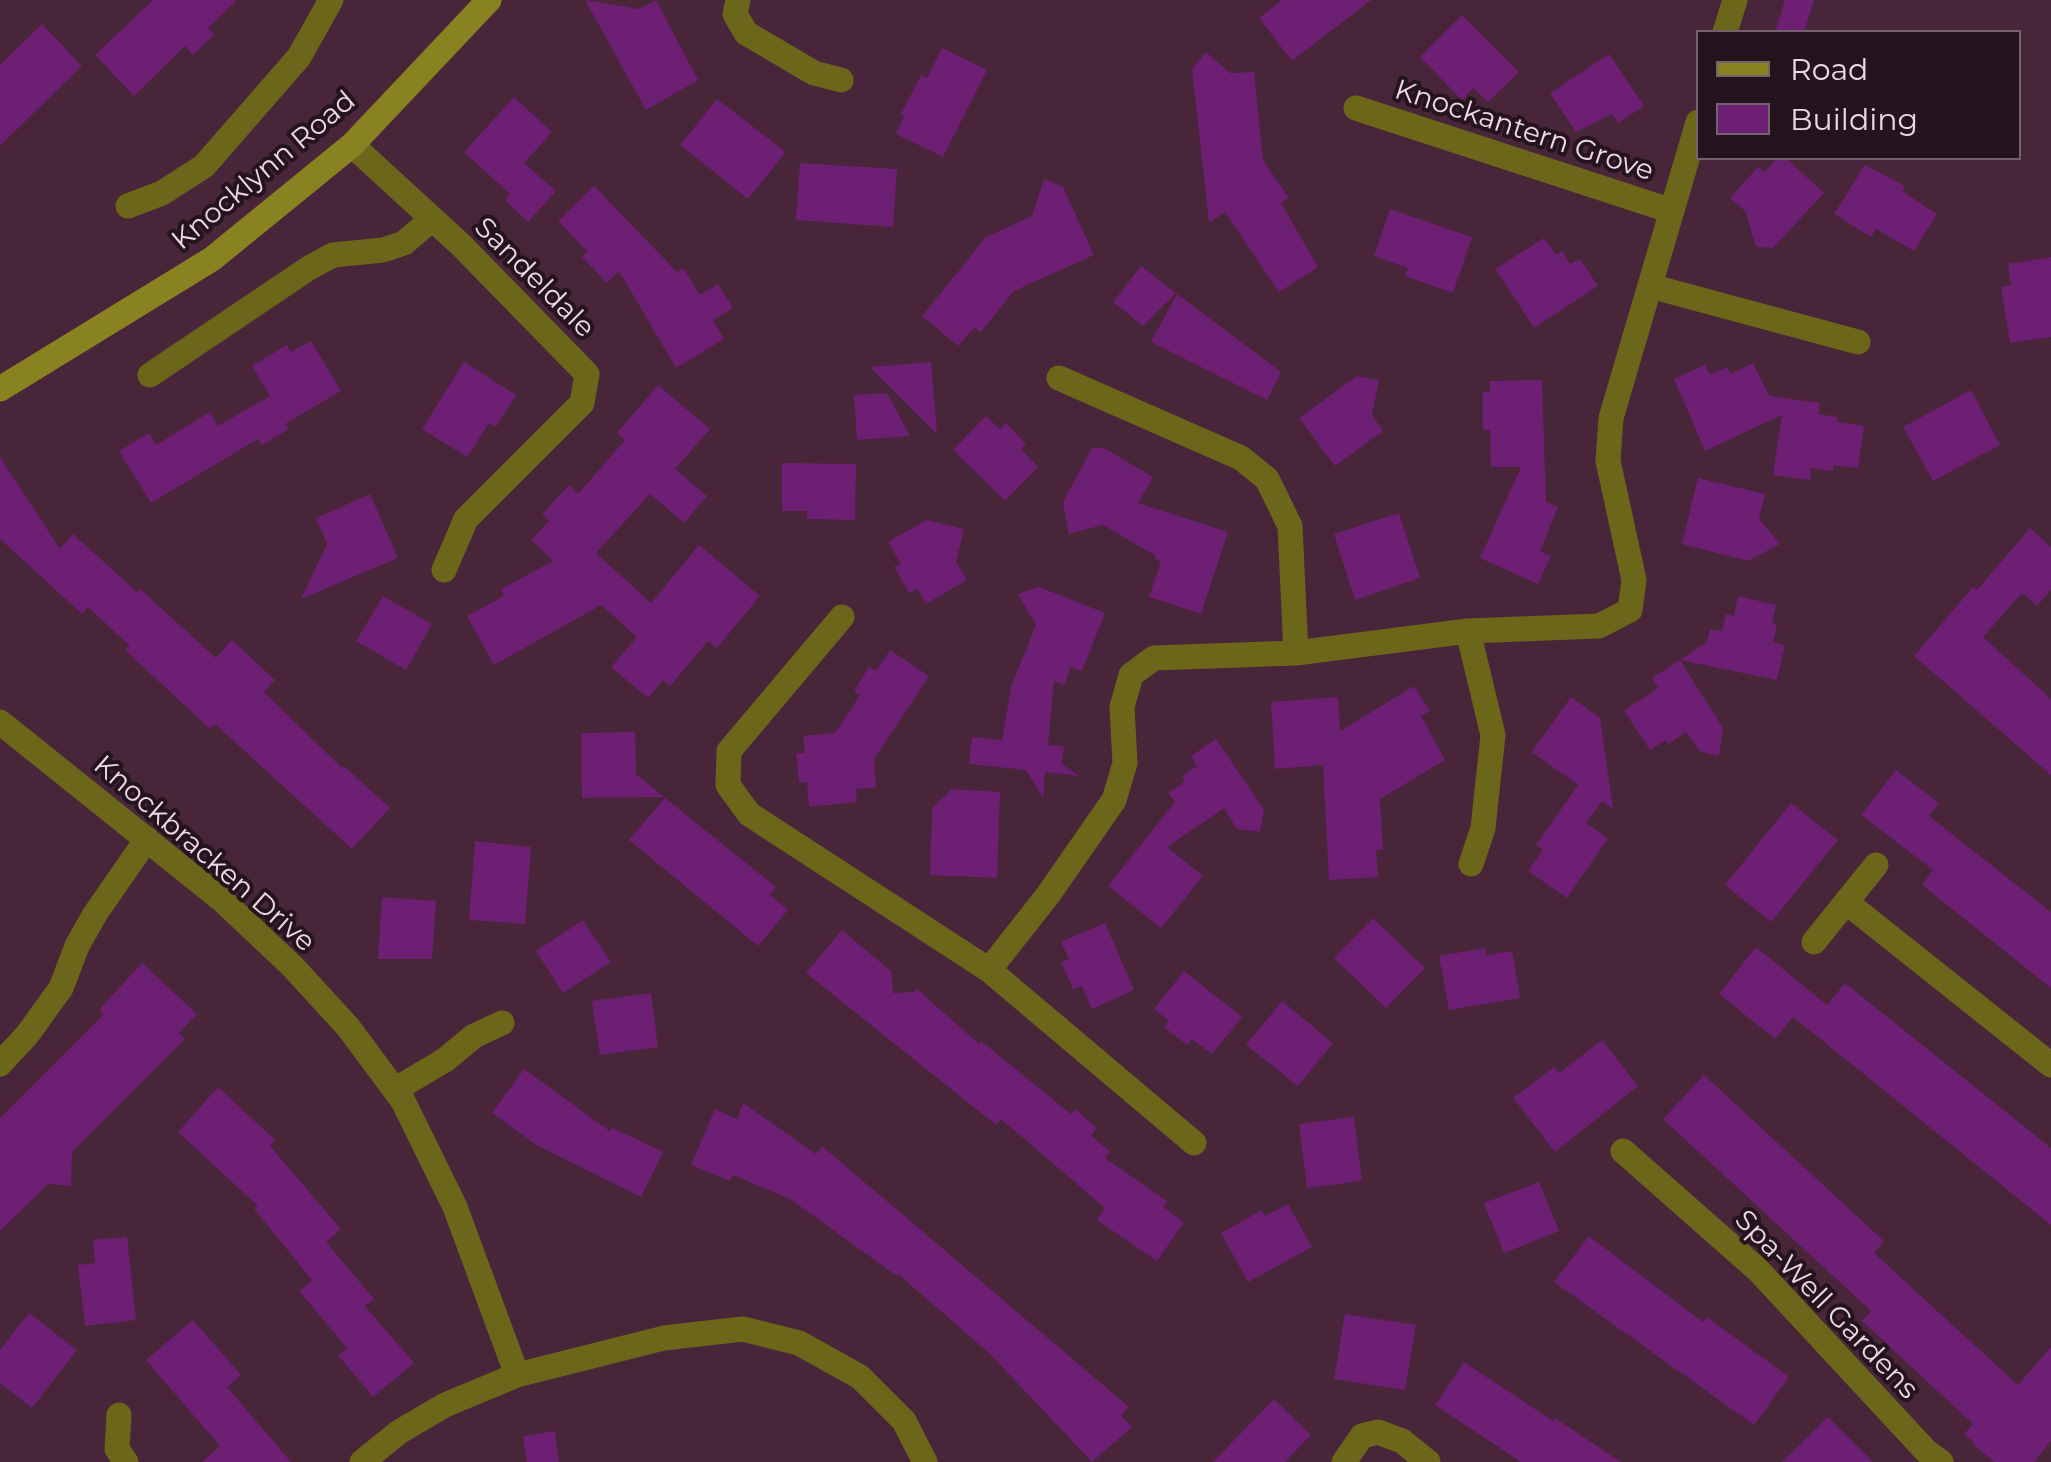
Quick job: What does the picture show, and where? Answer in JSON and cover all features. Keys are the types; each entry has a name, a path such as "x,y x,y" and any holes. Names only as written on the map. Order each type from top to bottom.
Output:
{"street":[{"path":"128,206 162,193 204,166 299,57 330,0"},
{"name":"Knocklynn Road","path":"0,389 212,259 352,145 489,0"},
{"path":"738,0 735,14 746,33 814,73 841,80"},
{"path":"1726,30 1735,0"},
{"name":"Knockantern Grove","path":"1356,108 1672,211"},
{"name":"Knockantern Grove","path":"989,970 1048,895 1114,800 1124,763 1122,707 1131,675 1154,658 1296,653 1468,631 1600,626 1630,610 1634,580 1608,461 1611,418 1696,129"},
{"name":"Sandeldale","path":"352,145 461,245 587,374 582,403 466,519 444,570"},
{"name":"Sandeldale","path":"150,375 309,268 333,255 383,250 404,243 431,220"},
{"path":"1650,286 1858,342"},
{"path":"1059,378 1242,458 1267,480 1290,526 1296,653"},
{"path":"842,617 729,751 728,786 749,814 989,970 1194,1143"},
{"path":"1468,631 1493,735 1483,828 1471,864"},
{"name":"Knockbracken Drive","path":"0,722 222,900 292,966 348,1027 396,1089 455,1208 517,1375"},
{"path":"0,1064 28,1035 61,988 86,930 147,839"},
{"path":"1814,942 1876,865"},
{"path":"1846,902 2051,1065"},
{"path":"396,1089 445,1060 474,1036 502,1023"},
{"name":"Spa-Well Gardens","path":"1623,1151 1758,1270 1898,1422 1941,1462"},
{"path":"362,1462 399,1432 445,1405 517,1375 664,1338 743,1329 799,1343 860,1377 904,1422 925,1462"},
{"path":"119,1416 117,1449 126,1462"},
{"path":"1344,1462 1362,1436 1378,1432 1402,1442 1428,1462"}],"building":[{"path":"153,0 237,0 208,28 214,35 193,55 185,46 134,96 95,55"},
{"path":"585,0 639,9 656,0 698,80 646,110"},
{"path":"1282,0 1371,0 1292,61 1259,18"},
{"path":"1785,0 1814,0 1805,30 1776,30"},
{"path":"1462,15 1519,72 1488,102 1473,88 1462,100 1420,57"},
{"path":"42,24 82,66 0,146 0,65"},
{"path":"942,48 987,70 943,157 896,134 904,116 901,114 921,75 927,78"},
{"path":"1206,52 1230,73 1254,72 1263,160 1289,198 1281,203 1318,267 1279,292 1225,212 1209,223 1192,69"},
{"path":"1609,54 1644,106 1618,123 1612,114 1576,132 1550,93"},
{"path":"514,97 552,132 524,163 556,191 528,222 505,200 510,194 464,152"},
{"path":"717,99 786,152 748,199 680,145"},
{"path":"1775,160 1788,160 1824,193 1773,248 1756,247 1745,211 1730,198 1758,167 1764,172"},
{"path":"800,163 897,169 893,227 796,220"},
{"path":"1865,165 1905,186 1902,191 1937,214 1914,251 1876,229 1871,237 1834,214"},
{"path":"1044,179 1063,187 1094,255 1014,291 980,333 975,327 958,346 922,316 986,237 1032,216"},
{"path":"594,186 677,272 683,268 700,295 718,284 733,308 713,320 724,339 676,368 619,271 607,283 582,257 587,251 558,221"},
{"path":"1390,209 1472,237 1453,293 1405,276 1408,268 1374,256"},
{"path":"1544,238 1556,255 1562,251 1570,264 1580,259 1598,286 1534,328 1495,269"},
{"path":"2051,257 2051,337 2010,343 2001,287 2011,285 2008,264"},
{"path":"1141,266 1176,293 1143,326 1113,302"},
{"path":"1177,294 1281,372 1267,400 1151,342"},
{"path":"311,341 341,391 285,424 289,429 262,445 258,439 151,503 119,451 149,433 156,445 210,412 218,426 270,396 252,366 287,345 291,352"},
{"path":"464,362 516,395 496,427 489,423 467,457 422,429"},
{"path":"931,362 937,434 870,367"},
{"path":"1753,363 1769,396 1820,403 1818,414 1864,426 1858,468 1811,468 1810,480 1773,475 1782,415 1705,451 1674,379 1705,365 1710,375 1727,367 1731,374"},
{"path":"1357,376 1379,380 1372,415 1383,431 1335,466 1299,418"},
{"path":"1542,380 1546,502 1558,507 1540,551 1551,556 1538,584 1480,558 1521,467 1491,467 1490,430 1483,430 1483,392 1490,392 1490,381"},
{"path":"658,385 710,429 675,469 707,496 684,523 650,494 596,553 651,603 699,545 760,596 717,648 708,641 670,686 663,680 648,698 611,667 637,637 601,605 494,665 467,616 504,596 501,589 553,561 531,540 549,521 542,514 569,485 578,494 625,440 617,433"},
{"path":"1971,390 2000,445 1933,481 1903,427"},
{"path":"887,393 910,436 857,440 854,395"},
{"path":"986,416 1000,429 1006,423 1026,444 1021,449 1038,467 1005,501 953,450"},
{"path":"1092,448 1104,448 1153,477 1138,503 1228,532 1201,614 1149,597 1161,561 1156,556 1103,525 1069,534 1063,502"},
{"path":"0,457 60,549 73,534 216,658 232,640 275,680 264,692 342,768 390,808 352,849 215,724 210,729 125,650 130,646 88,607 82,614 0,539"},
{"path":"782,463 856,464 855,520 807,519 807,511 782,511"},
{"path":"1698,478 1765,494 1759,519 1780,544 1748,561 1682,544"},
{"path":"370,494 398,558 301,599 327,544 316,518"},
{"path":"1399,513 1420,578 1355,600 1334,534"},
{"path":"927,520 964,529 956,562 967,580 926,604 918,589 909,593 894,567 901,564 888,542"},
{"path":"2030,528 2051,547 2051,590 2037,606 2022,593 1983,637 2051,699 2051,775 1914,656"},
{"path":"1039,587 1105,613 1082,671 1071,667 1064,685 1054,681 1048,745 1064,746 1062,764 1079,776 1045,772 1043,798 1026,770 969,764 972,737 1002,740 1011,687 1036,625 1018,594"},
{"path":"383,596 432,624 406,670 356,641"},
{"path":"1738,596 1776,605 1773,642 1785,645 1777,680 1680,660 1707,642 1710,629 1722,631 1726,614 1734,616"},
{"path":"890,650 929,676 874,759 876,787 856,789 857,802 809,807 807,782 799,782 796,753 805,753 803,736 835,733 860,695 854,691 869,667 876,671"},
{"path":"1680,660 1723,728 1719,756 1699,751 1686,732 1650,750 1624,711 1658,688 1652,678"},
{"path":"1414,686 1430,711 1421,716 1445,760 1380,799 1383,850 1376,850 1378,877 1329,880 1323,765 1275,769 1271,702 1338,697 1340,731"},
{"path":"1571,697 1600,718 1613,809 1602,801 1586,823 1608,838 1567,898 1528,871 1543,850 1536,845 1578,785 1532,752"},
{"path":"635,732 636,774 664,797 582,798 581,733"},
{"path":"1216,739 1264,810 1260,832 1237,829 1224,808 1167,847 1203,876 1161,928 1108,886 1175,802 1168,793 1185,782 1182,776 1197,766 1191,756"},
{"path":"1896,770 1939,803 1929,816 2051,912 2051,988 1922,885 1933,870 1861,815"},
{"path":"952,789 1000,792 997,878 930,875 932,808"},
{"path":"665,798 776,887 769,894 788,910 758,946 629,840"},
{"path":"1791,803 1838,840 1771,922 1725,885"},
{"path":"475,841 531,847 525,924 469,920"},
{"path":"382,897 436,901 432,959 378,959"},
{"path":"1373,918 1425,968 1386,1008 1334,958"},
{"path":"583,920 611,962 563,993 536,951"},
{"path":"1105,923 1134,990 1092,1009 1082,986 1073,989 1061,962 1069,959 1061,942"},
{"path":"842,930 892,972 893,993 917,989 979,1044 981,1041 1071,1114 1075,1109 1097,1128 1091,1135 1110,1152 1105,1158 1167,1201 1163,1207 1184,1222 1157,1261 1097,1220 1105,1208 1001,1119 996,1125 806,973"},
{"path":"1756,947 1827,1005 1845,983 2051,1148 2051,1225 1793,1017 1775,1039 1719,994"},
{"path":"1485,948 1486,955 1512,951 1520,998 1449,1010 1439,956"},
{"path":"142,963 197,1014 179,1033 185,1039 72,1152 71,1186 48,1184 0,1231 0,1118 104,1014 99,1010"},
{"path":"1184,971 1242,1017 1212,1054 1192,1039 1187,1045 1164,1027 1169,1021 1154,1009"},
{"path":"651,993 658,1047 600,1055 592,1001"},
{"path":"1282,1001 1333,1043 1298,1086 1246,1045"},
{"path":"1602,1040 1638,1086 1555,1152 1513,1098 1554,1067 1559,1073"},
{"path":"524,1069 611,1132 611,1127 663,1152 641,1197 538,1146 492,1113"},
{"path":"1704,1075 1884,1241 1874,1253 2018,1385 2051,1347 2051,1441 2034,1462 1994,1462 1972,1443 1964,1434 1973,1424 1862,1321 1871,1311 1663,1119"},
{"path":"218,1087 275,1140 270,1146 341,1229 326,1242 374,1299 365,1306 414,1363 373,1397 338,1355 347,1348 299,1291 312,1280 254,1209 258,1206 178,1132"},
{"path":"743,1103 816,1154 822,1146 1129,1407 1121,1415 1132,1427 1092,1462 990,1354 898,1274 790,1199 733,1175 730,1181 691,1165 715,1109 737,1119"},
{"path":"1354,1117 1362,1181 1307,1188 1299,1124"},
{"path":"1539,1182 1559,1231 1504,1253 1484,1203"},
{"path":"1288,1204 1312,1247 1248,1282 1221,1233 1262,1210 1265,1216"},
{"path":"1589,1236 1703,1322 1707,1317 1789,1377 1754,1425 1554,1282"},
{"path":"127,1237 136,1320 85,1326 78,1265 95,1263 93,1240"},
{"path":"29,1313 77,1350 32,1408 0,1383 0,1350"},
{"path":"1345,1314 1416,1325 1405,1390 1334,1379"},
{"path":"193,1320 241,1375 227,1387 291,1462 202,1462 220,1446 146,1360"},
{"path":"1464,1362 1621,1462 1521,1462 1435,1405"},
{"path":"1274,1399 1311,1435 1285,1462 1213,1462"},
{"path":"1828,1417 1873,1462 1782,1462"},
{"path":"555,1431 559,1462 527,1462 523,1436"}]}
